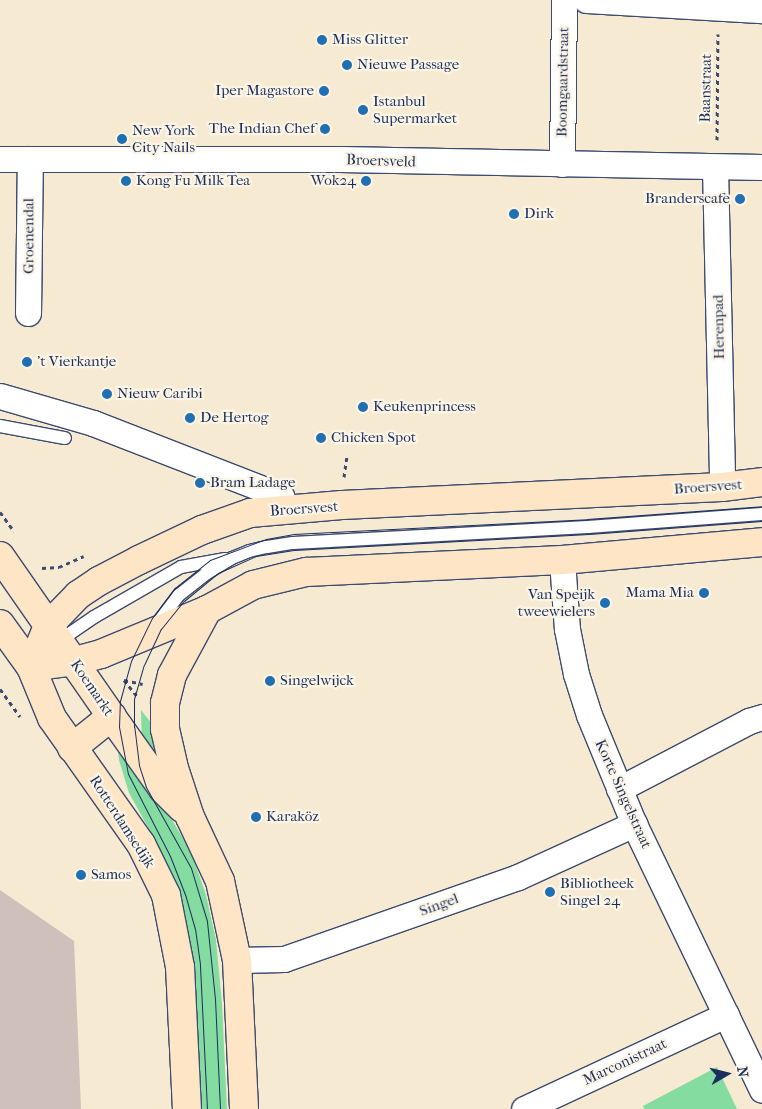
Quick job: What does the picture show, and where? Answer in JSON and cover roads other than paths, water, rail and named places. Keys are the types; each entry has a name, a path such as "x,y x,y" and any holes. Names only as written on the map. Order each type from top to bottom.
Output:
{"main road":[{"name":"Broersvest","path":"31,667 61,643 78,596 99,581 202,530 250,513 342,505 722,487 762,482"},
{"path":"0,624 31,667 61,643 101,654 207,610 253,585 306,572 562,560 762,542"},
{"name":"Koemarkt","path":"0,556 163,789 190,817"},
{"path":"207,610 172,675 165,703 168,742 190,817 220,881 237,960 244,1109"},
{"name":"Rotterdamsedijk","path":"31,667 52,718 140,844 166,895 180,966 187,1109"},
{"path":"72,748 112,716"}],"street":[{"name":"Boomgaardstraat","path":"562,164 564,0"},
{"path":"586,0 718,4 762,10"},
{"name":"Broersveld","path":"0,159 290,159 715,168 762,167"},
{"name":"Groenendal","path":"28,313 30,159"},
{"name":"Herenpad","path":"715,168 722,487"},
{"name":"Broersvest","path":"0,396 93,423 281,496"},
{"name":"Korte Singelstraat","path":"562,560 566,630 576,674 589,715 634,824 762,1090"},
{"path":"619,789 762,716"},
{"name":"Singel","path":"237,960 284,959 518,877 634,824"},
{"name":"Marconistraat","path":"524,1109 726,1015"}],"lane":[{"path":"0,426 65,438"},
{"path":"151,632 179,595 207,573 232,558 249,551 293,543 588,527 762,514"},
{"path":"61,643 94,618 181,567 232,558"}],"tram line":[{"path":"207,1109 200,964 195,929 186,897 170,856 128,774 119,727 120,701 131,661 152,618 175,588 210,560 266,539 293,534 587,519 762,506"},
{"path":"220,1109 215,999 207,921 191,868 146,787 139,765 134,727 134,699 144,665 161,629 184,601 218,573 256,556 294,550 589,534 762,521"}],"place":[{"name":"Miss Glitter","path":"322,40"},
{"name":"Nieuwe Passage","path":"347,65"},
{"name":"Iper Magastore","path":"324,91"},
{"name":"Istanbul Supermarket","path":"363,110"},
{"name":"The Indian Chef","path":"325,129"},
{"name":"New York City Nails","path":"122,139"},
{"name":"Kong Fu Milk Tea","path":"126,181"},
{"name":"Wok24","path":"366,181"},
{"name":"Branderscafe","path":"740,199"},
{"name":"Dirk","path":"514,214"},
{"name":"'t Vierkantje","path":"27,362"},
{"name":"Nieuw Caribi","path":"107,394"},
{"name":"Keukenprincess","path":"363,407"},
{"name":"De Hertog","path":"190,418"},
{"name":"Chicken Spot","path":"321,438"},
{"name":"Bram Ladage","path":"200,483"},
{"name":"Mama Mia","path":"704,593"},
{"name":"Van Speijk tweewielers","path":"605,603"},
{"name":"Singelwijck","path":"270,681"},
{"name":"Karaköz","path":"256,817"},
{"name":"Samos","path":"81,875"},
{"name":"Bibliotheek Singel 24","path":"550,892"}]}
